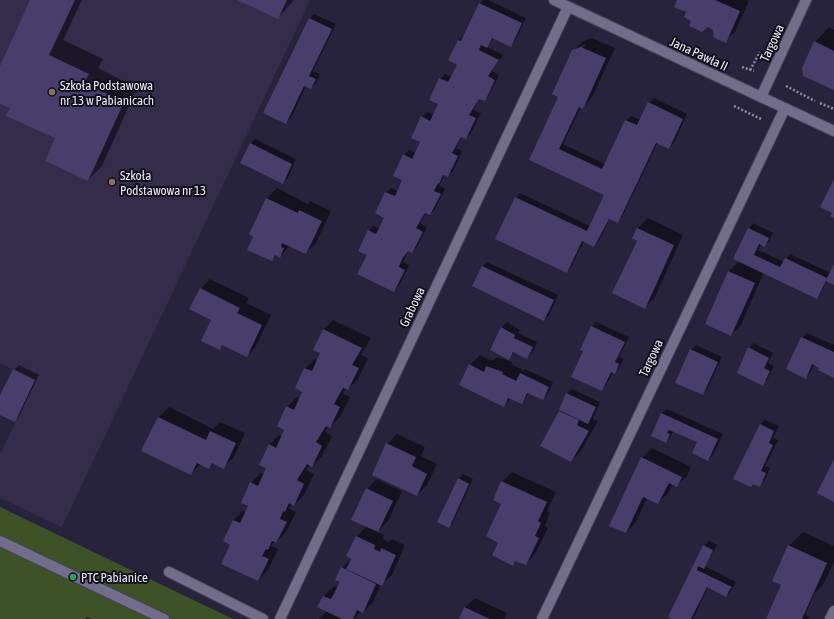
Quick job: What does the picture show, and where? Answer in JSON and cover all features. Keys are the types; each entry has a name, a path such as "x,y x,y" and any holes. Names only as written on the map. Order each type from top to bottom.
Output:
{"street":[{"name":"Jana Pawła II","path":"554,0 834,131"},
{"name":"Targowa","path":"761,98 806,0"},
{"name":"Grabowa","path":"280,619 568,7"},
{"name":"Targowa","path":"542,619 785,108"},
{"path":"0,541 164,619"},
{"path":"169,572 263,619"},
{"path":"830,619 834,611"}],"path":[{"path":"788,87 834,109"},
{"path":"733,106 752,116"}],"shaded area":[{"name":"Szkoła Podstawowa nr 13","path":"0,0 310,0 62,527 0,498 0,455 35,380 0,363"}],"green space":[{"name":"PTC Pabianice","path":"0,507 233,619 0,619"}],"building":[{"name":"Szkoła Podstawowa nr 13 w Pabianicach","path":"30,0 75,0 49,55 89,74 84,83 124,102 88,181 45,161 55,138 6,116 10,108 0,104 0,66"},
{"path":"237,0 287,0 278,19"},
{"path":"677,0 715,0 740,11 726,43 713,37 714,34 712,29 708,27 702,32 689,26 691,21 684,17 686,12 674,7"},
{"path":"479,3 522,23 511,47 492,38 487,48 481,45 479,50 499,60 488,76 495,80 485,101 479,99 469,115 476,118 466,139 461,137 452,153 458,156 448,177 443,175 434,191 441,194 430,215 425,213 416,228 423,232 412,253 408,251 402,259 399,267 405,270 394,292 357,274 367,255 358,251 368,230 376,234 384,218 375,213 385,192 395,196 402,180 393,176 403,154 412,159 420,142 411,138 421,116 430,121 438,104 429,100 439,78 448,82 457,65 448,60 458,40 461,41"},
{"path":"309,18 332,29 309,76 316,79 311,89 304,86 286,124 263,113"},
{"path":"814,41 834,51 834,90 803,76 802,68"},
{"path":"581,47 606,58 583,109 579,107 559,149 602,169 625,120 637,125 648,102 683,119 669,149 656,143 618,223 609,219 594,247 582,241 567,273 495,239 515,197 587,231 604,195 529,160 558,97 552,94 572,50"},
{"path":"250,143 292,164 283,184 240,163"},
{"path":"834,179 834,218 830,216 832,213 820,207"},
{"path":"266,198 298,213 299,210 322,221 306,254 282,243 281,247 284,248 280,258 275,255 272,261 247,250 253,237 249,234"},
{"path":"637,228 674,245 645,309 612,293 637,241 632,238"},
{"path":"748,228 769,238 765,247 759,244 754,255 780,267 785,258 827,278 834,264 834,285 826,281 817,299 733,259"},
{"path":"482,266 554,300 544,321 472,286"},
{"path":"728,271 755,283 731,336 705,324"},
{"path":"200,288 240,308 237,313 262,325 247,357 222,345 220,350 201,341 211,320 189,309"},
{"path":"591,326 625,342 615,362 619,364 615,374 611,372 602,391 571,377 583,351 580,350"},
{"path":"501,327 515,335 514,338 533,347 527,359 513,352 509,360 490,350"},
{"path":"323,329 362,348 352,365 359,368 348,390 343,388 334,404 340,407 330,428 326,426 316,442 322,446 312,467 307,464 297,480 304,484 294,506 289,503 285,512 283,511 280,519 287,522 276,543 272,541 268,550 266,549 262,556 269,559 258,581 221,564 230,545 223,541 233,520 240,523 248,506 241,503 250,482 258,486 266,468 259,465 269,444 276,448 284,430 277,426 286,406 294,410 302,392 295,388 304,368 312,371 320,353 313,350"},
{"path":"801,337 834,352 834,378 818,370 819,368 812,364 806,379 786,369"},
{"path":"748,347 769,358 764,368 770,371 763,386 737,373"},
{"path":"690,349 718,362 703,395 675,383"},
{"path":"469,364 484,372 486,366 503,372 502,374 516,381 520,373 549,387 543,400 527,393 522,404 508,398 504,407 459,385"},
{"path":"13,369 35,380 15,422 0,415 0,395"},
{"path":"566,393 596,407 588,424 559,410"},
{"path":"559,411 579,420 577,425 589,431 571,462 540,446"},
{"path":"661,413 718,439 708,461 692,453 697,442 669,430 667,433 670,434 666,443 651,436"},
{"path":"158,417 206,440 210,431 236,443 224,469 212,463 209,469 197,463 191,475 141,451"},
{"path":"760,424 774,431 769,443 773,445 761,471 766,473 760,487 753,484 751,487 733,479"},
{"path":"386,443 416,457 412,466 427,474 417,496 372,475"},
{"path":"641,457 682,477 677,487 669,483 658,504 643,497 626,533 609,526"},
{"path":"834,459 834,502 817,493"},
{"path":"458,478 469,484 449,528 437,522"},
{"path":"501,481 547,502 538,521 541,523 535,536 539,538 526,565 515,561 513,566 492,555 498,543 486,536 501,504 493,500"},
{"path":"366,488 393,501 378,532 351,520"},
{"path":"356,536 375,545 374,549 380,552 381,548 396,555 382,586 346,569 351,559 346,556"},
{"path":"703,545 713,550 704,569 698,566 697,570 732,587 726,597 707,587 691,619 672,619 668,617"},
{"path":"788,545 827,563 802,619 766,619 781,585 772,581"},
{"path":"341,567 376,584 363,613 357,610 353,619 342,619 317,607 323,596 331,599 340,582 335,580"},
{"path":"464,607 490,619 459,619"}],"place":[{"name":"Szkoła Podstawowa nr 13 w Pabianicach","path":"52,92"},
{"name":"Szkoła Podstawowa nr 13","path":"112,182"},
{"name":"PTC Pabianice","path":"73,577"}]}
